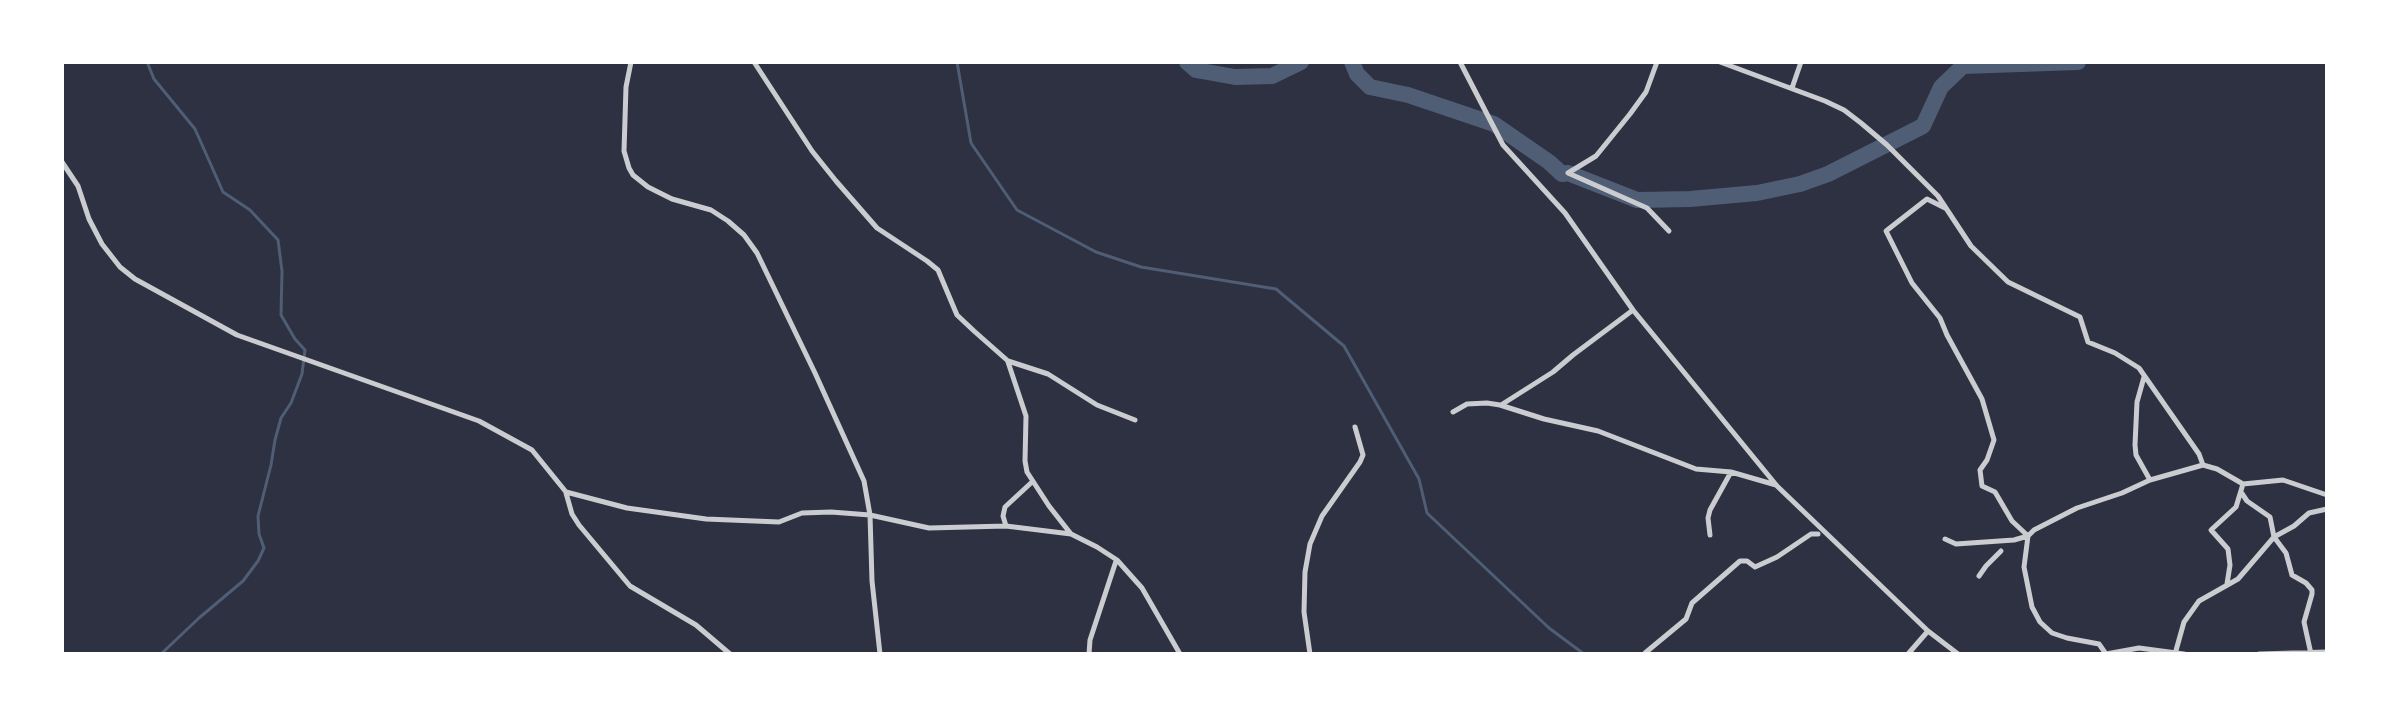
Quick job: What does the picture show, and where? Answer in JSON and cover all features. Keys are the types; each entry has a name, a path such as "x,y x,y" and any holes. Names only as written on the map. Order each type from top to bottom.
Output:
{"street":[{"path":"631,62 626,87 624,151 629,168 640,182 657,192 711,210 744,235 757,253 864,481 870,515 872,581 880,654"},
{"path":"754,62 812,151 862,213 894,241 938,270 957,315 1008,361 1048,374 1097,405 1135,420"},
{"path":"1460,62 1503,145 1565,213 1633,310 1777,486 1928,631 1958,654"},
{"path":"1657,62 1646,92 1630,114 1596,156 1568,173 1647,208 1669,231"},
{"path":"1720,62 1835,105 1861,123 1938,196 1971,246 2008,282 2080,317 2088,342 2115,353 2139,368 2199,454 2203,465"},
{"path":"1792,88 1801,62"},
{"path":"62,162 78,186 89,219 102,244 120,267 135,279 237,335 479,421 532,450 566,492 572,514 579,525 630,586 696,625 730,654"},
{"path":"1949,211 1927,199 1886,231 1912,283 1940,318 1982,399 1994,440 1980,470 1982,486 1995,492 2012,521 2028,536"},
{"path":"1500,405 1553,372 1633,310"},
{"path":"1008,361 1026,416 1025,461 1032,482 1071,534"},
{"path":"2144,376 2137,402 2135,445 2136,455 2150,480"},
{"path":"1453,412 1467,404 1500,405 1614,436 1696,469 1731,472 1777,486"},
{"path":"1310,654 1304,612 1305,572 1310,544 1322,516 1363,455 1355,427"},
{"path":"1945,539 1956,544 2007,542 2028,536 2066,513 2150,480 2203,465 2243,484 2283,480 2327,495"},
{"path":"1710,535 1710,510 1731,472"},
{"path":"1006,526 1003,516 1005,507 1032,482"},
{"path":"2227,585 2230,565 2228,549 2211,530 2236,507 2243,484"},
{"path":"566,492 627,508 706,519 779,522 813,511 870,515 929,528 1006,526 1071,534 1117,560 1142,588 1180,654"},
{"path":"2241,492 2247,501 2270,517 2274,537 2286,553 2292,575 2312,590 2304,622 2310,653"},
{"path":"2175,653 2180,630 2192,608 2242,575 2274,537 2309,513 2327,509"},
{"path":"1645,653 1686,619 1692,603 1740,561 1747,561 1755,567 1777,557 1811,534 1818,534"},
{"path":"2028,536 2024,567 2032,607 2040,622 2059,636 2099,644 2106,654 2139,648 2184,654"},
{"path":"1979,576 2001,551"},
{"path":"1089,654 1090,640 1117,560"},
{"path":"1908,654 1928,631"},
{"path":"2259,654 2323,653"}],"waterway":[{"path":"147,62 154,79 195,129 223,192 250,210 278,240 282,271 281,315 305,350 302,374 291,403 281,418 258,516 264,548 258,561 243,581 161,654"},
{"path":"957,62 971,143 1017,210 1096,252 1141,267 1276,289 1344,346 1419,479 1427,513 1549,628 1584,654"},
{"path":"1187,62 1196,70 1235,77 1272,76 1301,62"},
{"path":"1352,62 1357,74 1370,87 1408,95 1494,124 1562,174 1568,173 1637,200 1757,193 1800,184 1828,174 1923,126 1941,87 1963,66 2078,62"}]}
